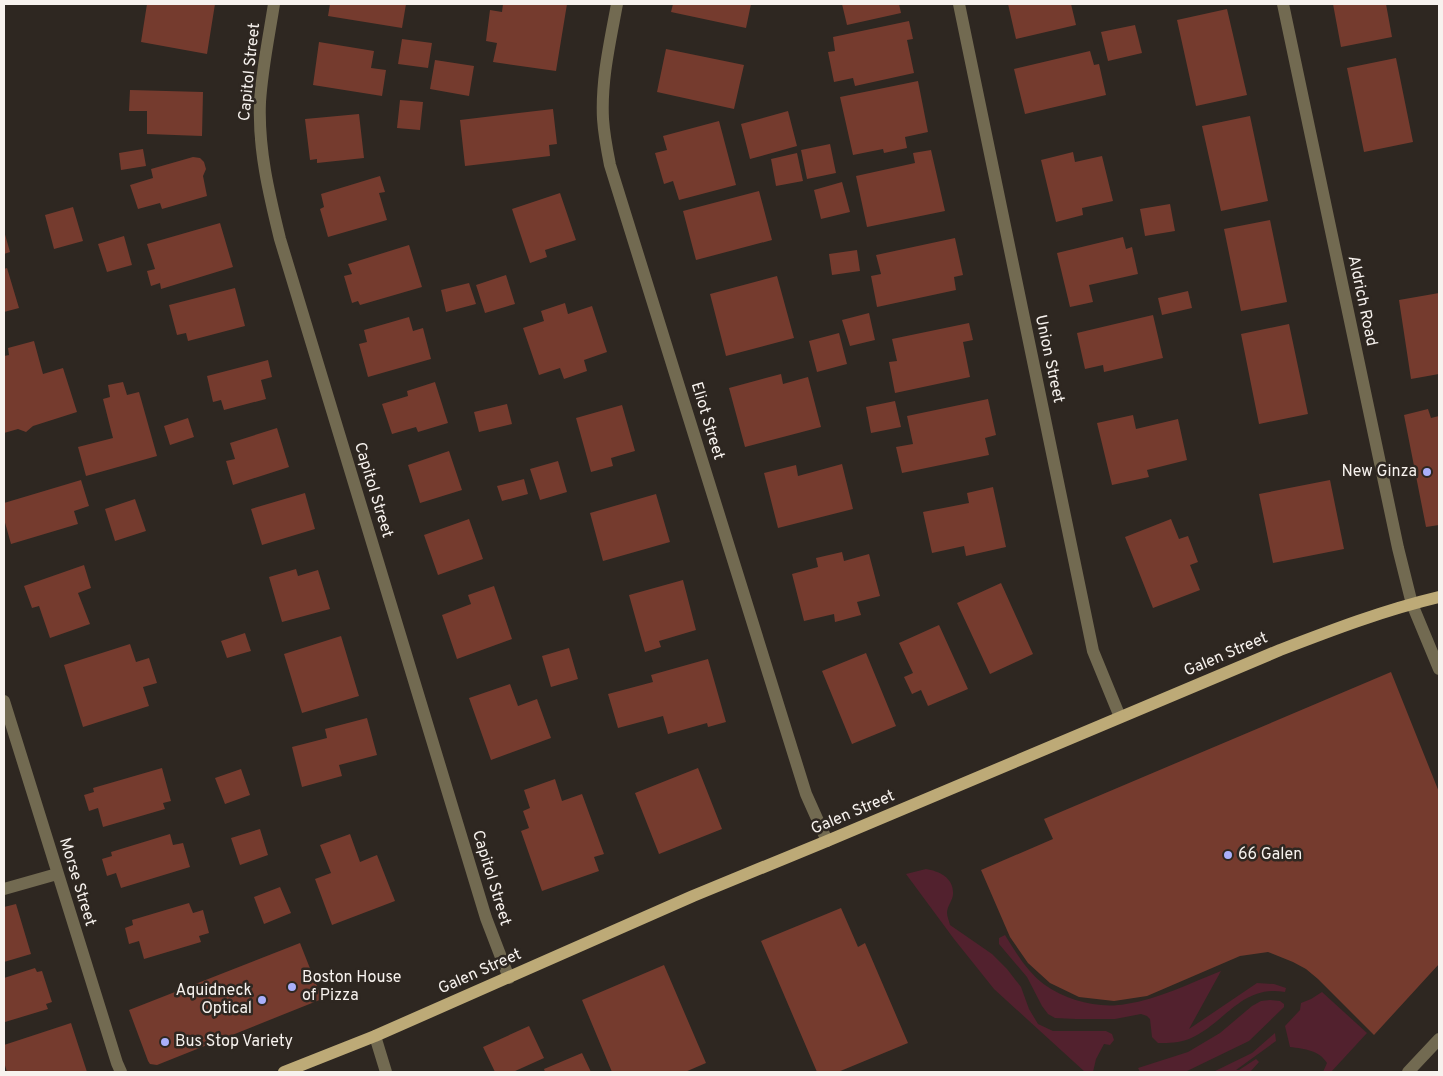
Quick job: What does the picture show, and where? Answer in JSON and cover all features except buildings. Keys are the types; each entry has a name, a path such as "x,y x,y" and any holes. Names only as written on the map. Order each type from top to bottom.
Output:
{"main road":[{"name":"Galen Street","path":"284,1072 375,1036 693,896 827,842 1120,717 1340,627 1412,604 1439,598"}],"street":[{"name":"Capitol Street","path":"274,4 260,103 262,155 273,211 486,918 509,978"},
{"name":"Eliot Street","path":"617,4 605,70 603,95 604,126 610,165 806,794 827,842"},
{"name":"Union Street","path":"959,4 1093,651 1120,717"},
{"name":"Aldrich Road","path":"1283,4 1394,530 1412,604 1439,669"},
{"name":"Morse Street","path":"4,701 121,1072"},
{"path":"4,889 57,874"},
{"path":"375,1036 386,1072"},
{"path":"1408,1072 1439,1039"}],"shaded area":[{"path":"926,869 936,871 945,876 953,888 953,896 947,913 950,925 992,954 1007,969 1021,987 1029,1009 1038,1024 1053,1031 1106,1031 1112,1034 1114,1040 1110,1045 1104,1044 1096,1059 1093,1072 1085,1072 994,989 906,874"},
{"path":"1005,935 1028,969 1045,985 1073,999 1095,1004 1116,1005 1138,1002 1162,995 1221,971 1189,1029 1257,983 1274,984 1286,988 1285,992 1270,991 1245,999 1202,1032 1189,1039 1178,1042 1158,1043 1152,1037 1150,1019 1141,1014 1115,1019 1076,1019 1055,1018 1048,1014 1027,977 999,944 999,938"},
{"path":"1322,992 1367,1033 1331,1072 1323,1072 1327,1063 1320,1055 1311,1051 1290,1047 1285,1026 1300,1010 1301,1003"},
{"path":"1261,1001 1280,1001 1284,1004 1284,1007 1249,1041 1185,1072 1140,1072 1138,1068 1188,1052 1220,1033 1252,1006"},
{"path":"1275,1033 1276,1041 1236,1070 1256,1059 1259,1062 1250,1072 1213,1072 1252,1053"}],"place":[{"name":"New Ginza","path":"1427,472"},
{"name":"66 Galen","path":"1228,855"},
{"name":"Boston House of Pizza","path":"292,987"},
{"name":"Aquidneck Optical","path":"262,1000"},
{"name":"Bus Stop Variety","path":"165,1042"}]}
